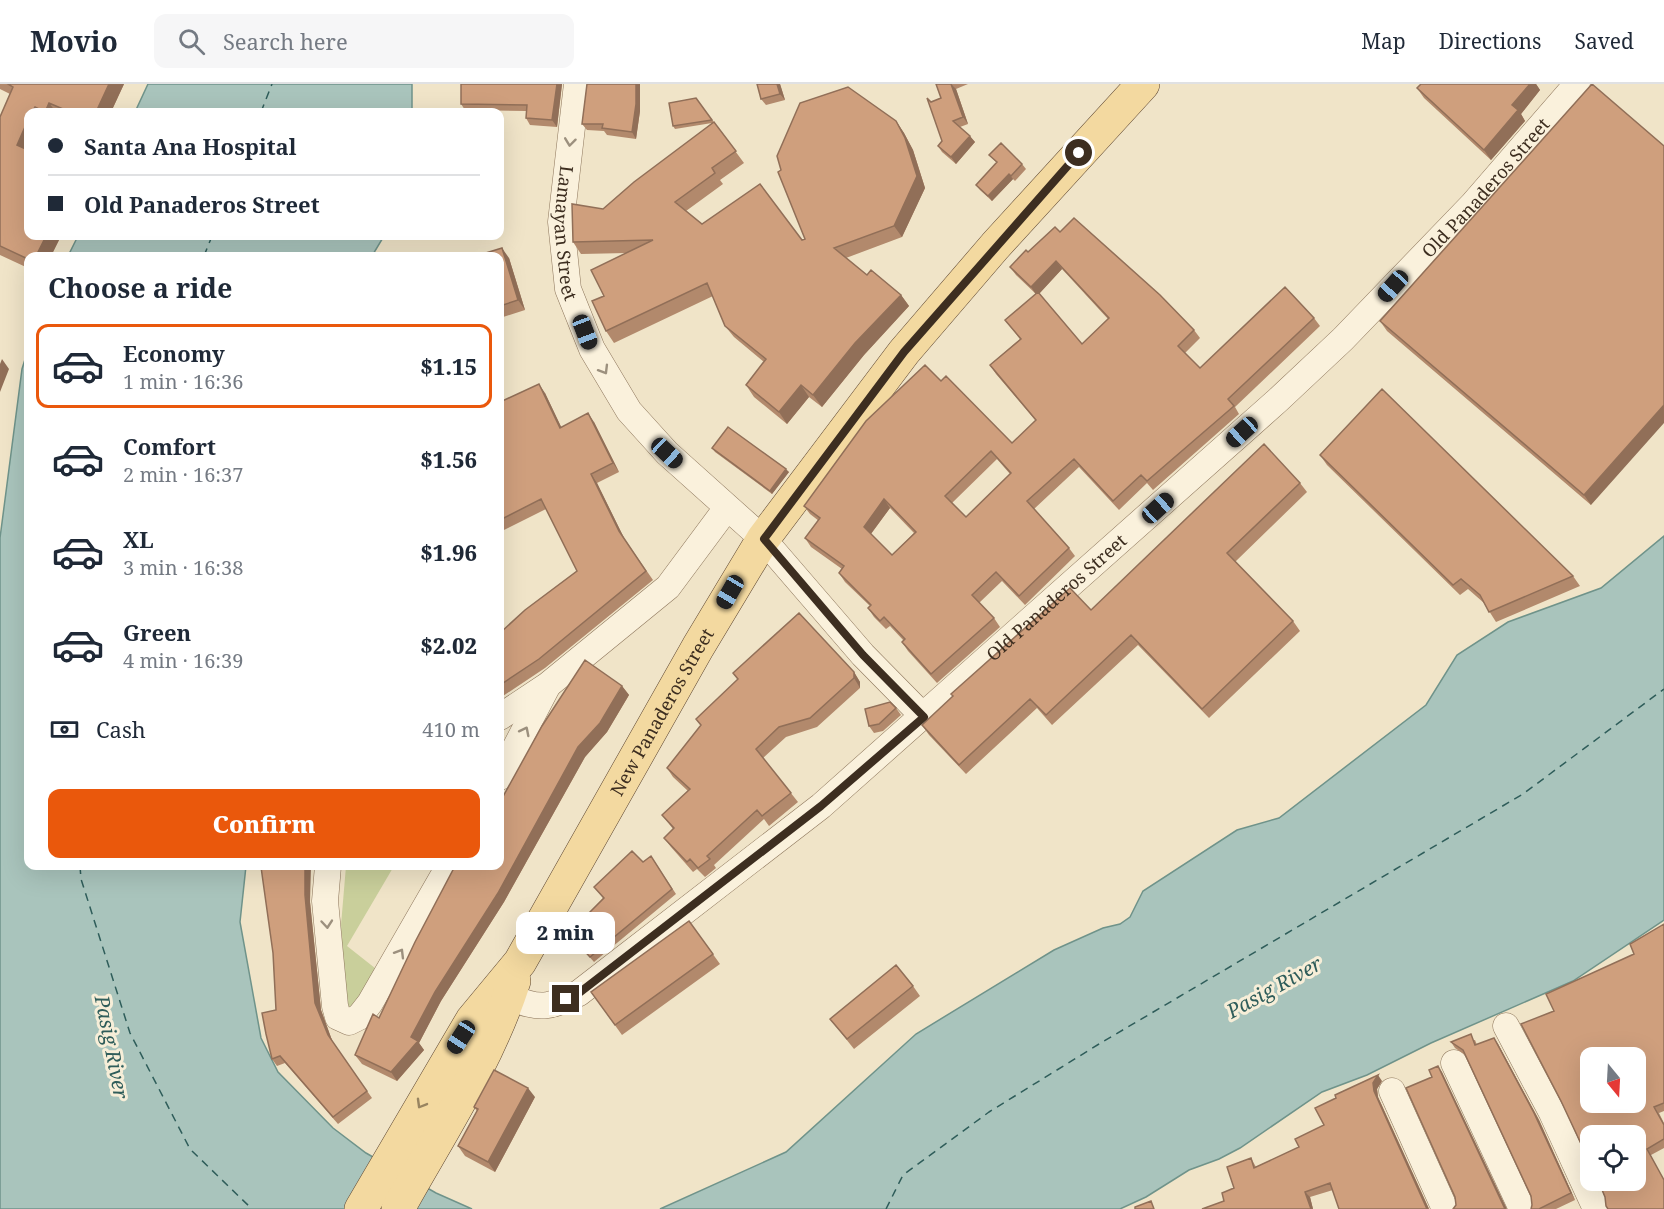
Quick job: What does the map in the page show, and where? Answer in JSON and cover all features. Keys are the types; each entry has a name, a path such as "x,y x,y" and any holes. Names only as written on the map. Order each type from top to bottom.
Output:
{"main road":[{"name":"New Panaderos Street","path":"398,1209 464,1061 472,1020 520,962 698,647 764,539 904,352 991,251 1143,84"},
{"name":"New Panaderos Street","path":"361,1209 509,998 520,962"}],"street":[{"name":"Lamayan Street","path":"577,84 561,222 568,289 592,349 629,411 667,453 726,509 764,539 863,655 924,717"},
{"name":"Old Panaderos Street","path":"509,998 535,1008 553,1006 579,993 821,806 924,717 1343,339 1473,204 1577,84"},
{"path":"504,714 548,685 668,587 726,509"},
{"path":"504,769 548,685"},
{"path":"328,870 325,901 335,1006 338,1017 349,1022 363,1013 447,870"},
{"path":"1506,1026 1552,1113 1596,1209"},
{"path":"1454,1063 1522,1209"},
{"path":"1392,1090 1445,1209"}],"green space":[{"path":"346,870 392,870 347,946 385,976 345,1020 341,925"}],"water":[{"path":"148,84 412,84 412,108 137,108"},
{"path":"76,240 382,240 374,252 70,252"},
{"name":"Pasig River","path":"24,363 24,870 246,870 240,922 261,1038 278,1072 333,1128 366,1153 436,1193 472,1209 0,1209 0,538"},
{"name":"Pasig River","path":"1664,536 1664,920 1573,981 1431,1043 1367,1075 1322,1092 1240,1148 1189,1170 1146,1197 1120,1209 660,1209 786,1152 916,1034 1054,950 1103,928 1120,924 1130,917 1143,891 1237,830 1279,818 1426,705 1457,655 1508,622 1601,588"}],"building":[{"path":"8,84 109,84 98,108 61,108 49,103 47,108 24,108 24,129 17,145 24,148 24,240 44,240 38,252 24,252 24,257 0,246 0,117 13,87"},
{"path":"461,84 557,84 552,120 526,118 527,105 461,104"},
{"path":"587,84 636,84 632,132 602,128 603,124 582,124"},
{"path":"757,84 777,84 780,94 761,99"},
{"path":"936,84 951,84 963,117 953,121 970,136 951,157 938,146 942,141 927,98 931,102 941,98"},
{"path":"1421,84 1530,84 1512,105 1518,110 1484,150 1417,88"},
{"path":"1592,84 1664,146 1664,405 1584,495 1380,321"},
{"path":"848,87 896,121 905,138 917,176 894,226 834,248 867,275 871,270 901,295 855,343 813,395 801,385 779,412 746,385 766,359 725,326 707,283 606,331 592,301 604,296 591,270 653,240 573,242 572,204 603,209 634,182 714,122 736,151 712,168 715,173 675,202 702,224 760,184 802,240 805,239 778,172 781,170 777,156 800,103"},
{"path":"696,98 712,120 673,126 669,103"},
{"path":"1001,143 1022,164 988,196 976,185 997,162 989,155"},
{"path":"1074,218 1160,295 1194,330 1178,346 1200,368 1285,287 1314,318 1228,399 1234,406 1147,481 1141,475 1113,501 1074,459 1027,501 1069,548 1019,596 996,572 972,595 994,618 931,674 902,642 905,639 884,617 880,621 868,608 871,605 839,573 844,566 805,538 820,518 804,506 866,421 925,365 941,381 946,376 1012,443 1036,420 990,365 1021,339 1005,320 1038,292 1082,344 1109,318 1056,261 1031,287 1010,267 1026,250 1028,252 1055,227 1060,232","holes":["991,451 1011,473 966,517 945,496","884,499 916,532 892,555 864,527"]},
{"path":"502,248 503,252 489,252"},
{"path":"504,254 518,300 504,305"},
{"path":"539,384 560,428 588,413 613,463 591,474 619,531 646,571 539,659 504,682 504,629 525,610 577,571 541,499 504,518 504,400"},
{"path":"1382,389 1573,576 1489,612 1480,595 1461,579 1453,585 1320,455"},
{"path":"728,427 786,469 770,491 712,448"},
{"path":"1264,444 1300,483 1227,553 1293,621 1202,709 1131,635 1046,715 1030,699 959,765 922,725 953,696 951,694 1070,588 1091,610"},
{"path":"799,613 854,672 854,678 810,718 779,727 756,749 791,793 762,816 757,810 707,856 710,859 698,868 690,859 687,862 664,838 674,828 662,815 690,789 667,768 701,725 696,719 738,679 733,673"},
{"path":"585,660 622,686 600,723 578,747 498,893 435,992 411,1037 418,1041 391,1072 355,1055 373,1014 379,1018 453,870 504,870 504,795 542,726"},
{"path":"890,702 896,708 879,724 869,726 865,709"},
{"path":"632,851 643,862 651,856 672,889 590,957 578,944 592,931 582,920 604,898 594,887"},
{"path":"261,870 305,870 305,895 315,1003 328,1035 367,1091 333,1117 280,1056 272,1059 262,1013 276,1010 273,953"},
{"path":"689,921 713,954 615,1025 591,992"},
{"path":"1664,924 1664,1103 1654,1107 1664,1125 1664,1139 1647,1149 1664,1180 1664,1209 1608,1209 1603,1191 1646,1191 1646,1125 1580,1125 1580,1142 1521,1024 1554,1011 1546,994 1634,954 1630,944"},
{"path":"896,965 913,986 847,1039 830,1019"},
{"path":"1471,1034 1475,1045 1494,1038 1534,1113 1571,1193 1539,1209 1531,1209 1531,1196 1463,1050 1451,1042"},
{"path":"1438,1066 1505,1209 1453,1209 1456,1205 1455,1197 1406,1088 1432,1077 1429,1070"},
{"path":"494,1070 528,1088 488,1162 458,1146 478,1109 474,1107"},
{"path":"1378,1075 1373,1083 1374,1091 1427,1209 1339,1209 1330,1183 1305,1192 1311,1209 1202,1209 1224,1201 1222,1193 1234,1188 1227,1167 1251,1158 1254,1168 1299,1147 1295,1139 1324,1125 1315,1108 1336,1098 1335,1095"},
{"path":"1151,1201 1154,1209 1135,1209 1135,1207"}],"ferry route":[{"path":"263,108 272,84"},
{"path":"206,252 210,240"},
{"path":"886,1209 903,1175 989,1112 1099,1044 1523,794 1664,689"},
{"path":"80,870 81,879 130,1033 190,1149 252,1209"}],"route":[{"path":"566,999 579,993 821,806 924,717 863,655 764,539 904,352 1079,153"}]}
